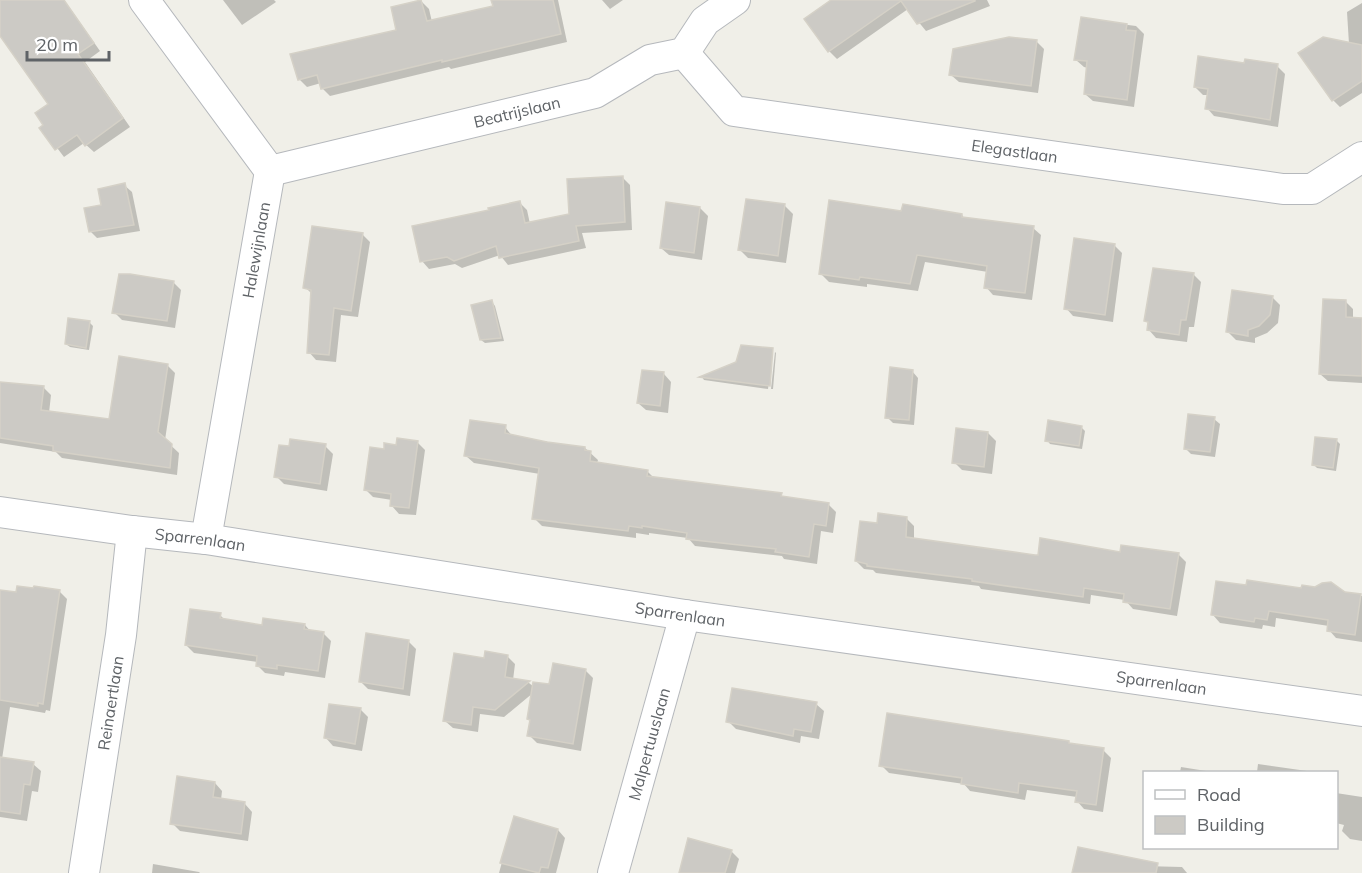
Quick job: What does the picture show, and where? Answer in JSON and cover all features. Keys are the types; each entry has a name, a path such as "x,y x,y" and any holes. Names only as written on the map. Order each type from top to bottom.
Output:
{"street":[{"path":"144,0 270,171"},
{"path":"684,53 705,21 735,0"},
{"name":"Beatrijslaan","path":"270,171 595,93 650,60 684,53"},
{"name":"Elegastlaan","path":"684,53 734,111 1284,189 1312,189 1362,157"},
{"name":"Halewijnlaan","path":"206,538 270,171"},
{"name":"Sparrenlaan","path":"0,512 132,531 206,538 685,615 1362,711"},
{"name":"Reinaertlaan","path":"84,873 121,635 132,531"},
{"name":"Malpertuuslaan","path":"613,873 685,615"}],"building":[{"path":"0,0 64,0 94,43 78,54 123,118 85,146 77,135 55,150 39,128 43,125 35,113 48,104 0,36"},
{"path":"421,0 427,21 493,6 491,0 553,0 561,34 321,89 317,75 298,80 290,54 396,30 391,7"},
{"path":"831,0 975,1 917,24 901,1 828,52 804,19"},
{"path":"1081,17 1127,24 1126,30 1136,31 1127,100 1084,94 1087,61 1074,60"},
{"path":"1009,37 1037,40 1031,86 949,75 953,49"},
{"path":"1323,37 1362,45 1362,81 1332,101 1298,53"},
{"path":"1198,56 1244,63 1245,59 1278,64 1270,120 1205,109 1208,89 1194,87"},
{"path":"623,176 625,222 576,226 579,241 499,258 496,246 454,261 447,257 420,262 412,226 520,201 525,223 569,214 567,179"},
{"path":"125,183 134,225 89,232 84,208 101,205 98,189"},
{"path":"746,199 785,204 778,256 738,250"},
{"path":"829,200 901,211 903,204 962,214 962,217 1034,226 1025,293 984,288 987,266 917,255 910,284 819,274"},
{"path":"666,202 700,207 694,253 660,248"},
{"path":"312,226 363,233 351,311 334,308 329,355 307,353 311,290 303,288"},
{"path":"1074,238 1115,244 1105,315 1064,309"},
{"path":"1153,268 1194,273 1186,320 1181,320 1179,335 1147,330 1148,322 1144,321"},
{"path":"119,274 174,281 167,321 112,313"},
{"path":"1232,290 1273,296 1270,315 1259,326 1248,330 1248,336 1226,332"},
{"path":"1323,299 1346,300 1346,317 1362,318 1362,376 1319,374"},
{"path":"492,300 501,338 480,340 471,305"},
{"path":"68,318 90,321 86,348 65,344"},
{"path":"741,345 773,348 770,386 699,377 736,362"},
{"path":"119,356 168,364 158,432 172,444 170,468 53,451 53,446 0,438 0,382 44,386 41,410 109,419"},
{"path":"890,367 913,370 909,420 885,418"},
{"path":"642,370 664,372 660,406 637,403"},
{"path":"1188,414 1215,417 1210,452 1184,449"},
{"path":"470,420 506,425 505,433 585,447 585,450 591,451 590,461 648,470 647,476 782,493 781,496 829,503 826,526 814,524 809,557 775,552 776,549 686,539 687,533 642,526 642,528 629,526 628,531 532,519 539,468 464,456"},
{"path":"1048,420 1082,426 1079,446 1045,441"},
{"path":"956,428 988,432 984,467 952,463"},
{"path":"1315,437 1337,439 1333,468 1312,465"},
{"path":"397,438 418,441 409,508 390,506 391,494 364,490 370,447 384,449 384,443 396,445"},
{"path":"290,439 326,444 320,484 274,477 279,445 289,446"},
{"path":"878,513 907,517 906,537 1035,555 1038,555 1040,538 1120,552 1121,545 1179,553 1170,609 1123,602 1124,594 1084,588 1083,597 972,581 972,579 867,566 867,564 855,561 860,521 877,523"},
{"path":"1247,580 1301,588 1302,585 1315,587 1331,582 1345,592 1361,594 1355,635 1327,631 1328,620 1269,611 1267,620 1255,618 1254,622 1211,615 1216,581 1246,585"},
{"path":"17,586 60,590 43,704 38,703 38,706 0,700 0,590 16,592"},
{"path":"190,609 221,613 220,618 262,625 263,618 305,624 304,629 324,632 318,671 277,665 277,669 256,666 257,656 185,645"},
{"path":"366,633 409,640 403,689 359,682"},
{"path":"485,651 508,655 505,677 530,681 495,710 473,707 471,725 443,721 454,653 484,658"},
{"path":"553,663 586,669 573,744 527,736 530,720 527,719 533,682 549,684"},
{"path":"732,688 817,702 811,732 794,729 793,736 726,722"},
{"path":"329,704 361,708 355,744 324,738"},
{"path":"887,713 1104,748 1096,805 1075,802 1077,791 1019,783 1018,793 961,784 962,778 879,766"},
{"path":"0,757 34,762 30,785 24,784 20,814 0,811"},
{"path":"177,776 215,782 213,797 245,802 241,834 170,824"},
{"path":"514,816 558,829 548,868 541,867 539,873 500,863"},
{"path":"688,838 732,850 725,873 679,873"},
{"path":"1078,847 1158,863 1156,873 1072,873"}]}
